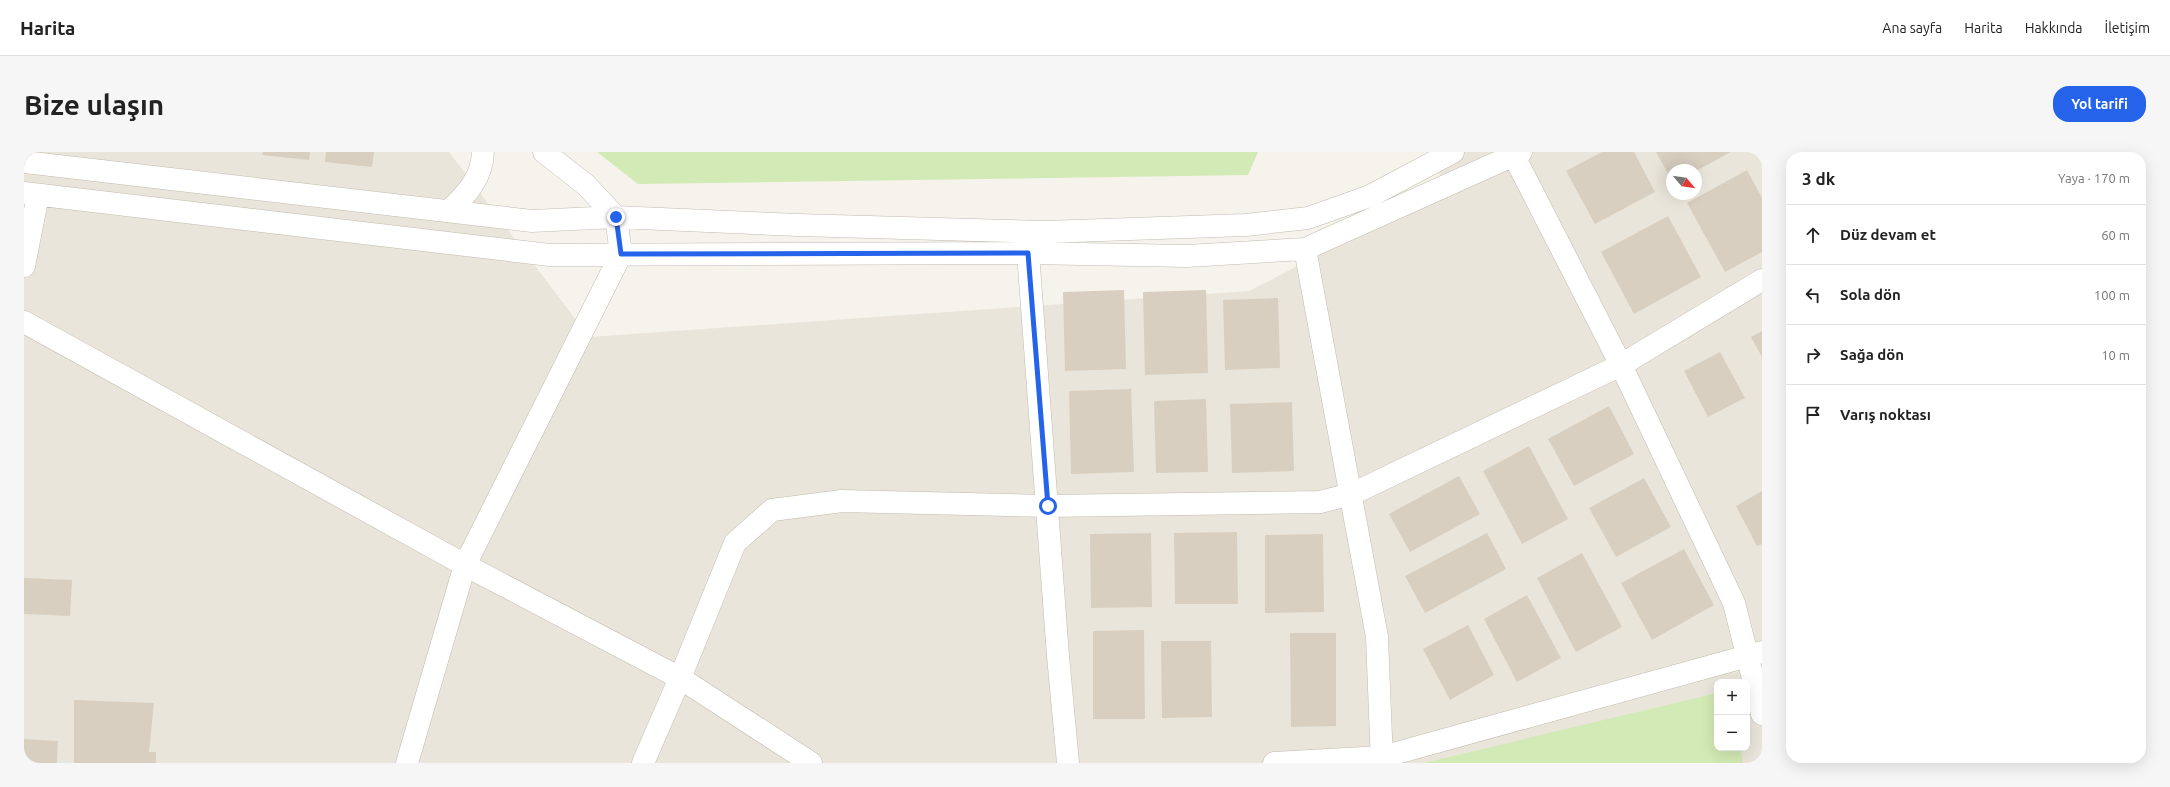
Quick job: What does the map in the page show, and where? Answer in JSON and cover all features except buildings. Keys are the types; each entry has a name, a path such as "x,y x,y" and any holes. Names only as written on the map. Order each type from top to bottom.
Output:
{"street":[{"path":"449,211 465,196 473,184 480,171 483,152"},
{"path":"406,763 465,565 621,254 616,217 586,185 544,152"},
{"path":"36,160 532,221 616,217 798,225 1046,232 1246,225 1308,218 1370,196 1453,152"},
{"path":"24,266 31,194 550,255 1028,253 1187,256 1305,249 1518,154 1621,365 1734,603 1755,654 1762,714"},
{"path":"1305,249 1352,494 1377,637 1382,760"},
{"path":"1028,253 1058,656 1068,763"},
{"path":"643,763 680,678 735,543 772,510 842,501 1048,506 1320,502 1352,494 1621,365 1762,280"},
{"path":"24,322 465,565 680,678 811,763"},
{"path":"1274,763 1382,760 1755,654"}],"shaded area":[{"path":"24,152 449,152 589,337 1249,291 1443,191 1435,152 1762,152 1762,763 24,763"}],"green space":[{"path":"597,152 1258,152 1248,175 638,184"},
{"path":"1714,694 1714,751 1741,751 1743,763 1424,763"}],"route":[{"path":"616,217 621,254 1028,253 1048,506"}]}
